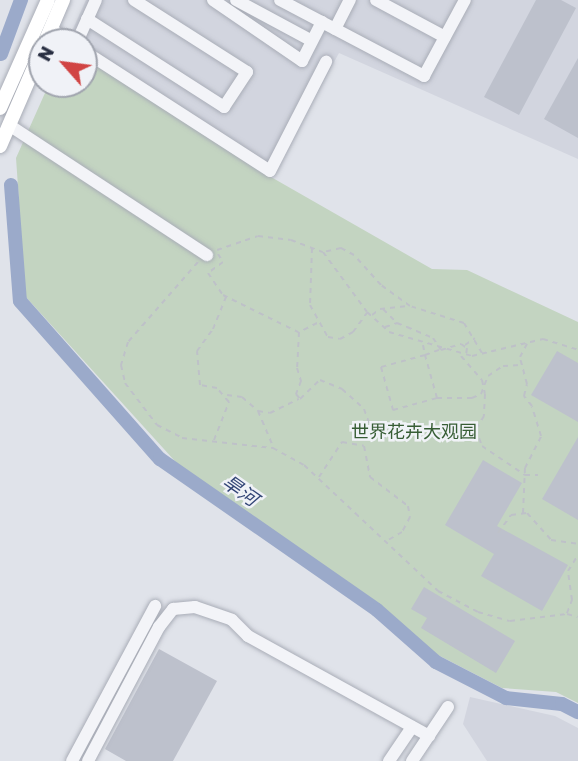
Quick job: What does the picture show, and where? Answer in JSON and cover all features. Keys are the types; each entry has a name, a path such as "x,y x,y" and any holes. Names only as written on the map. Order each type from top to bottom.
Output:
{"main road":[{"path":"0,108 48,0"},
{"path":"51,28 63,0"},
{"path":"0,146 28,81"}],"street":[{"path":"83,28 96,0"},
{"path":"87,19 223,107 247,72 134,0"},
{"path":"213,0 233,3 312,41"},
{"path":"280,0 424,76 463,0"},
{"path":"335,29 350,0"},
{"path":"376,0 445,37"},
{"path":"233,3 302,61 322,22"},
{"path":"98,60 270,171 326,62"},
{"path":"9,125 212,253"},
{"path":"72,761 155,606"},
{"path":"88,761 159,627 173,609 212,609 248,636 429,736"},
{"path":"412,761 448,707"},
{"path":"389,761 412,727"}],"path":[{"path":"578,350 543,339 466,355 423,344 384,327 371,316 323,252 312,247 258,236 212,253 186,270 128,342 121,365 125,383 157,425 182,438 273,448 319,478 388,540 438,591 478,612 510,621 567,614 578,617"},
{"path":"312,247 308,289 317,323 328,337 340,340 353,332 368,312"},
{"path":"323,252 341,248 354,255 381,285 410,306 455,319 475,338 482,353"},
{"path":"212,253 223,262 208,273 226,296 299,332"},
{"path":"226,296 213,328 197,351 200,385 217,387 226,395 242,397 258,411 273,448"},
{"path":"371,316 383,308 410,306"},
{"path":"383,308 397,323 433,338 441,350"},
{"path":"299,332 317,323"},
{"path":"384,327 397,323"},
{"path":"299,332 297,368 301,381 296,394 300,399"},
{"path":"475,338 464,345 381,367 393,410 437,398 472,398 484,387"},
{"path":"523,513 525,475 541,436 532,406 524,396 527,384 520,365 529,342"},
{"path":"423,344 437,398"},
{"path":"464,345 466,355"},
{"path":"460,355 484,387"},
{"path":"520,365 503,366 488,376 484,387 486,405 476,429 482,446 525,475 538,475"},
{"path":"258,411 283,410 300,399 320,380 342,390 364,410 372,431 389,440 422,430 446,434 467,427 476,429"},
{"path":"214,440 218,420 228,414 226,395"},
{"path":"357,442 359,435 372,431"},
{"path":"319,478 338,445 357,442"},
{"path":"357,442 369,453 370,477 408,506 410,517 402,531 388,540"},
{"path":"498,533 507,518 523,513 533,518 551,540 578,544"},
{"path":"567,614 572,600 568,571 578,555"}],"shaded area":[{"path":"86,0 578,0 578,159 339,53 271,177 98,67 98,28 73,28"},
{"path":"470,697 555,716 578,728 578,761 487,761 463,724"}],"green space":[{"name":"世界花卉大观园","path":"98,67 271,177 432,269 467,270 578,322 578,703 556,692 502,688 436,654 375,601 193,481 25,296 8,227 19,201 16,158 43,98 98,98"}],"building":[{"path":"536,0 561,0 576,8 519,115 484,97"},
{"path":"578,58 578,138 544,119"},
{"path":"557,351 578,363 578,422 531,395"},
{"path":"578,437 578,520 542,499"},
{"path":"483,460 522,483 497,526 568,565 542,611 481,576 494,554 445,525"},
{"path":"424,587 515,641 496,673 421,628 427,618 411,609"},
{"path":"159,649 217,681 173,761 126,761 105,749"}],"waterway":[{"name":"旱河","path":"1,54 21,0"},
{"name":"旱河","path":"11,185 20,301 160,459 377,610 436,662 506,698 562,704 578,712"}]}
